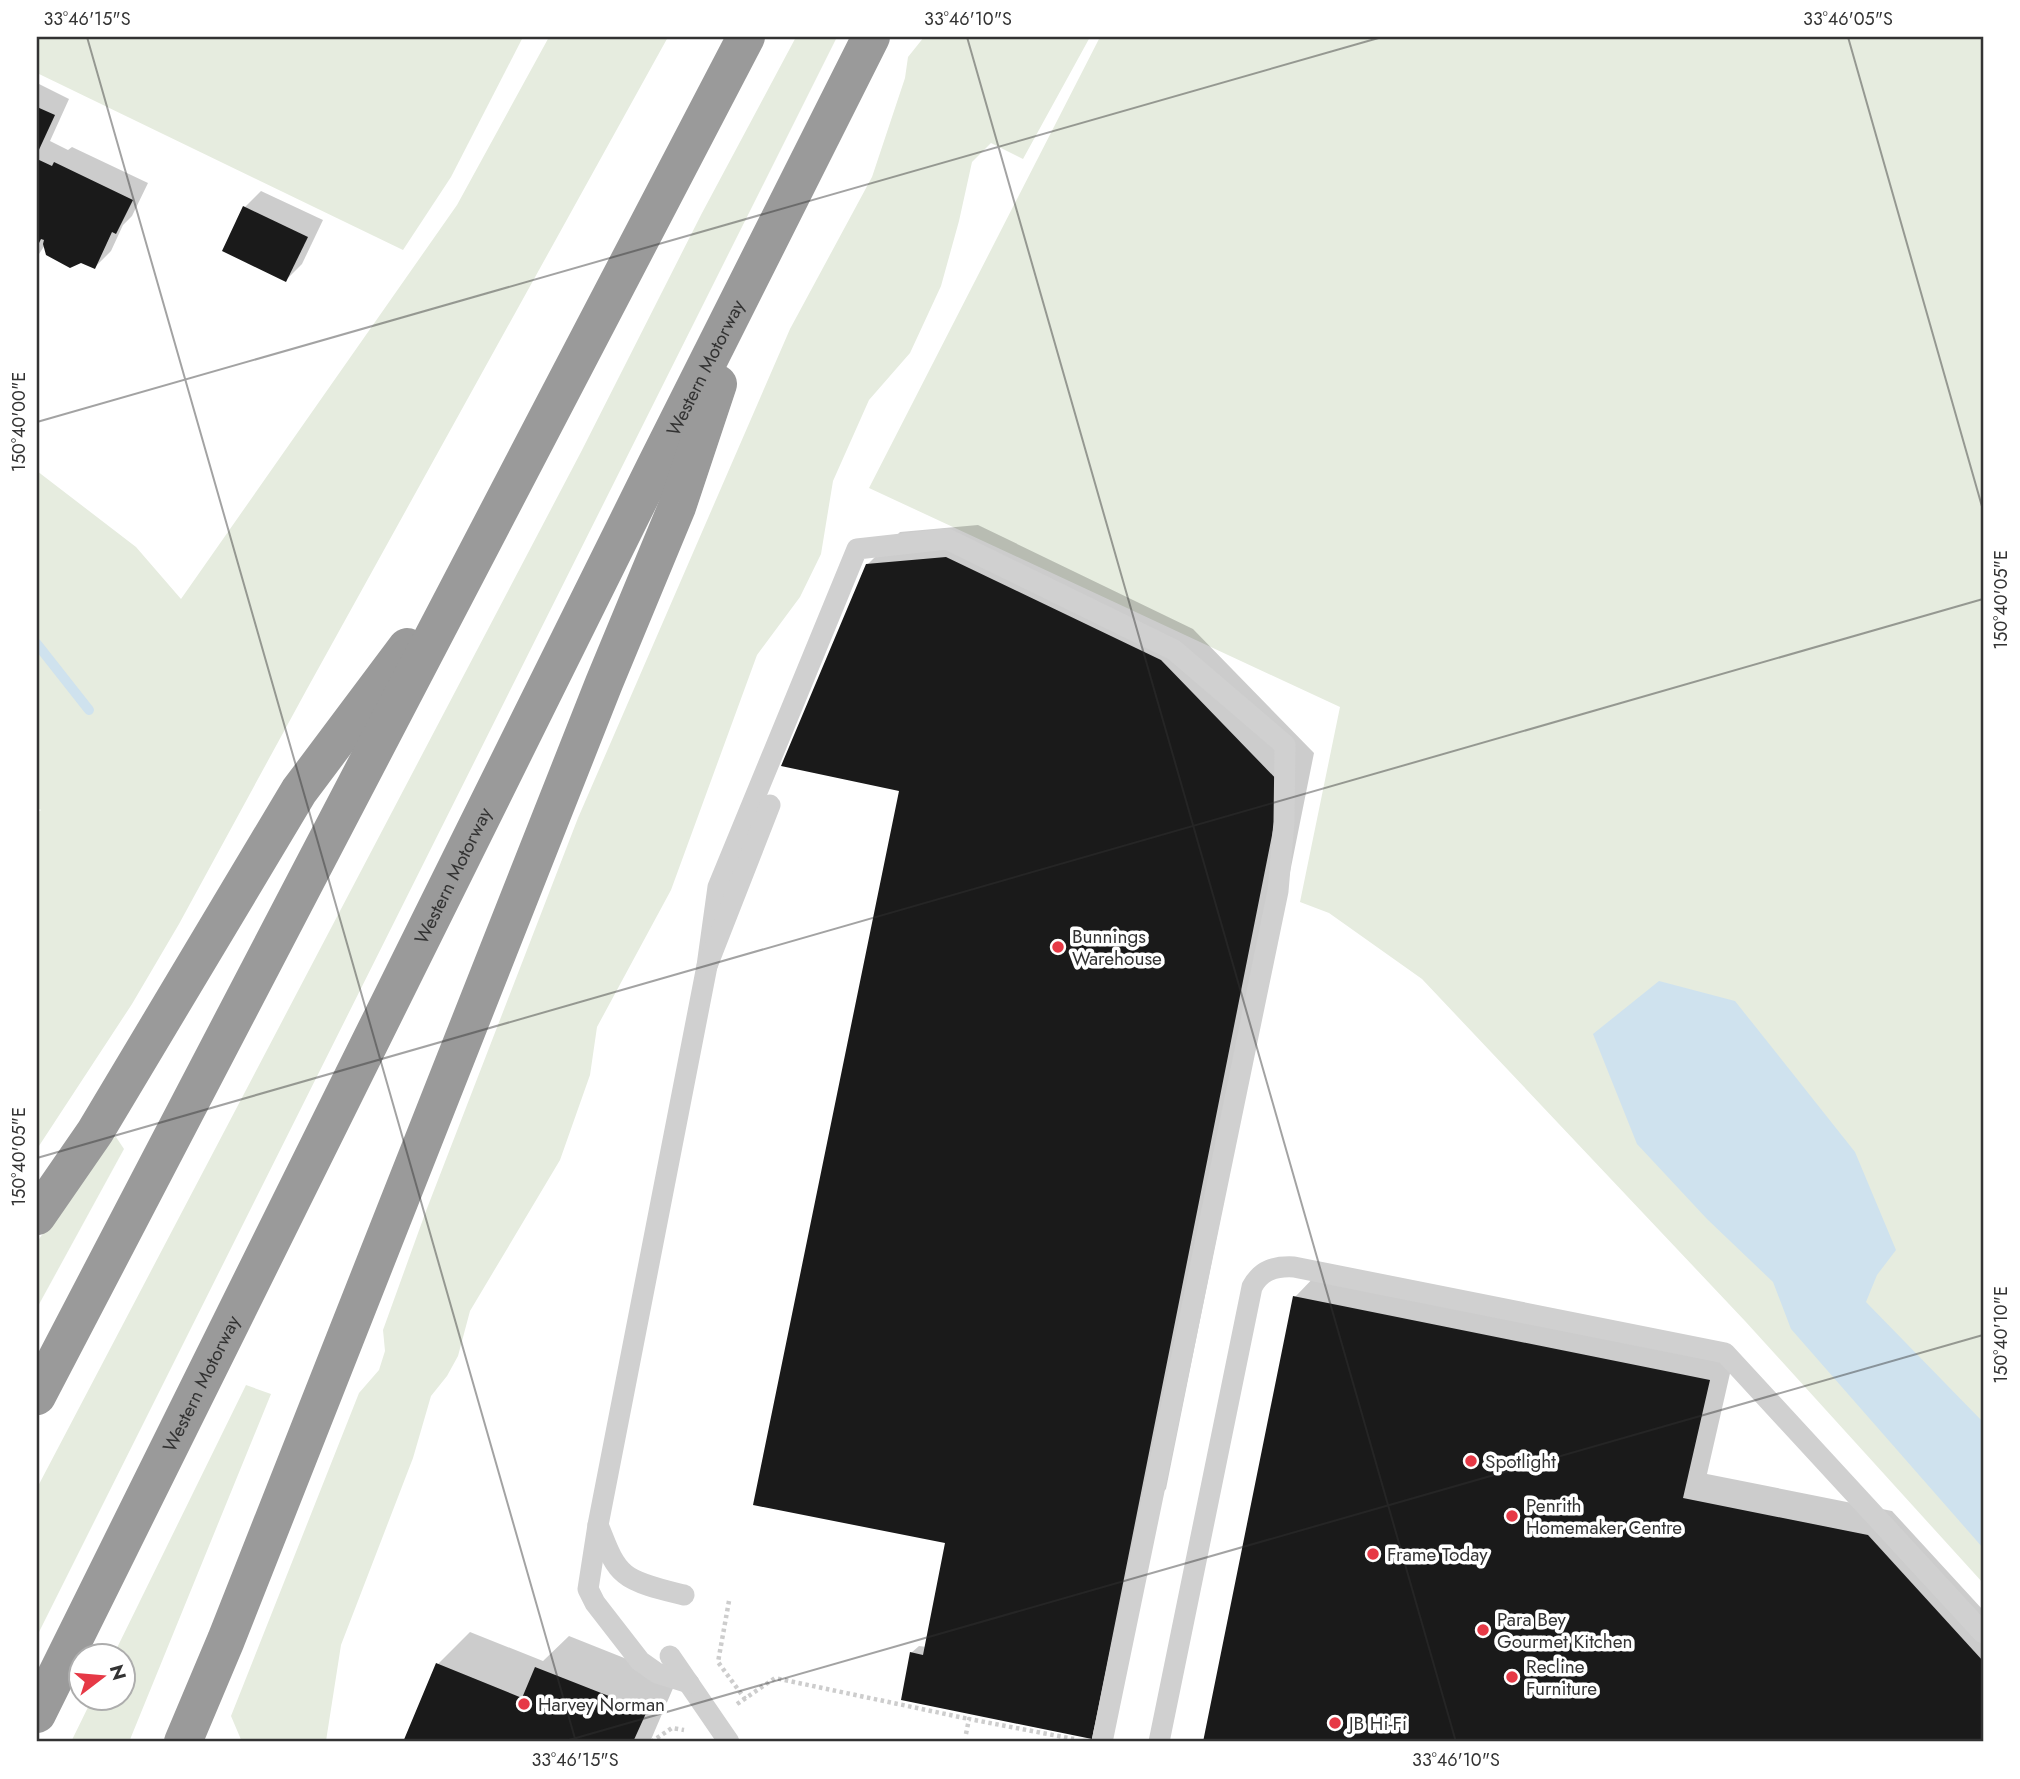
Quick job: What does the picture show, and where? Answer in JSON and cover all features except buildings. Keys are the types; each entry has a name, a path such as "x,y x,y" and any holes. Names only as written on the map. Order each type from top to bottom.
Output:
{"highway":[{"path":"37,1396 746,37"},
{"name":"Western Motorway","path":"37,1714 871,37"},
{"path":"183,1742 242,1601 604,683 677,507 763,253"},
{"path":"37,1216 95,1132 299,792 476,556"}],"lane":[{"path":"688,1683 657,1673 640,1661 595,1604 588,1590 597,1525 707,966 718,887 857,549 947,539 1174,650 1286,745 1284,822 1278,891 1092,1741"},
{"path":"707,966 770,805"},
{"path":"1159,1742 1252,1287 1265,1272 1275,1268 1294,1266 1726,1353 1983,1633"},
{"path":"597,1525 614,1562 626,1576 664,1591 684,1595"},
{"path":"670,1656 729,1742"}],"path":[{"path":"729,1601 718,1662 745,1699"},
{"path":"737,1704 775,1678 969,1719 1092,1741"},
{"path":"966,1734 969,1719"},
{"path":"651,1742 672,1728 695,1731"}],"shaded area":[{"path":"37,37 523,37 451,177 403,250 37,73"},
{"path":"549,37 668,37 179,924 132,1004 37,1149 37,813 41,810 37,808 37,471 136,547 181,599 457,205"},
{"path":"796,37 837,37 37,1636 37,1488"},
{"path":"924,37 1090,37 1023,159 991,143 972,162 941,286 910,353 869,400 833,481 821,554 800,597 757,655 671,890 597,1027 590,1075 560,1160 470,1311 458,1356 431,1396 413,1458 341,1645 326,1741 332,1742 242,1742 231,1716 359,1393 379,1370 385,1351 383,1330 426,1211 578,818 790,329 872,177 905,78 908,57"},
{"path":"1100,37 1983,37 1983,1583 1745,1321 1422,979 1329,913 1300,902 1340,707 869,488"},
{"path":"116,1137 124,1149 37,1308 37,1242 109,1138"},
{"path":"246,1385 271,1394 129,1742 71,1742 86,1712 136,1712 136,1642 120,1642"}],"water":[{"path":"1659,981 1735,1001 1855,1152 1896,1250 1877,1275 1866,1302 1983,1422 1983,1548 1791,1329 1773,1282 1707,1219 1637,1144 1593,1034"}],"waterway":[{"path":"37,644 89,710"}],"place":[{"name":"Bunnings Warehouse","path":"1058,947"},
{"name":"Spotlight","path":"1471,1461"},
{"name":"Penrith Homemaker Centre","path":"1512,1516"},
{"name":"Frame Today","path":"1373,1554"},
{"name":"Para Bey Gourmet Kitchen","path":"1483,1630"},
{"name":"Recline Furniture","path":"1512,1677"},
{"name":"Harvey Norman","path":"524,1704"},
{"name":"JB Hi-Fi","path":"1335,1723"}]}
